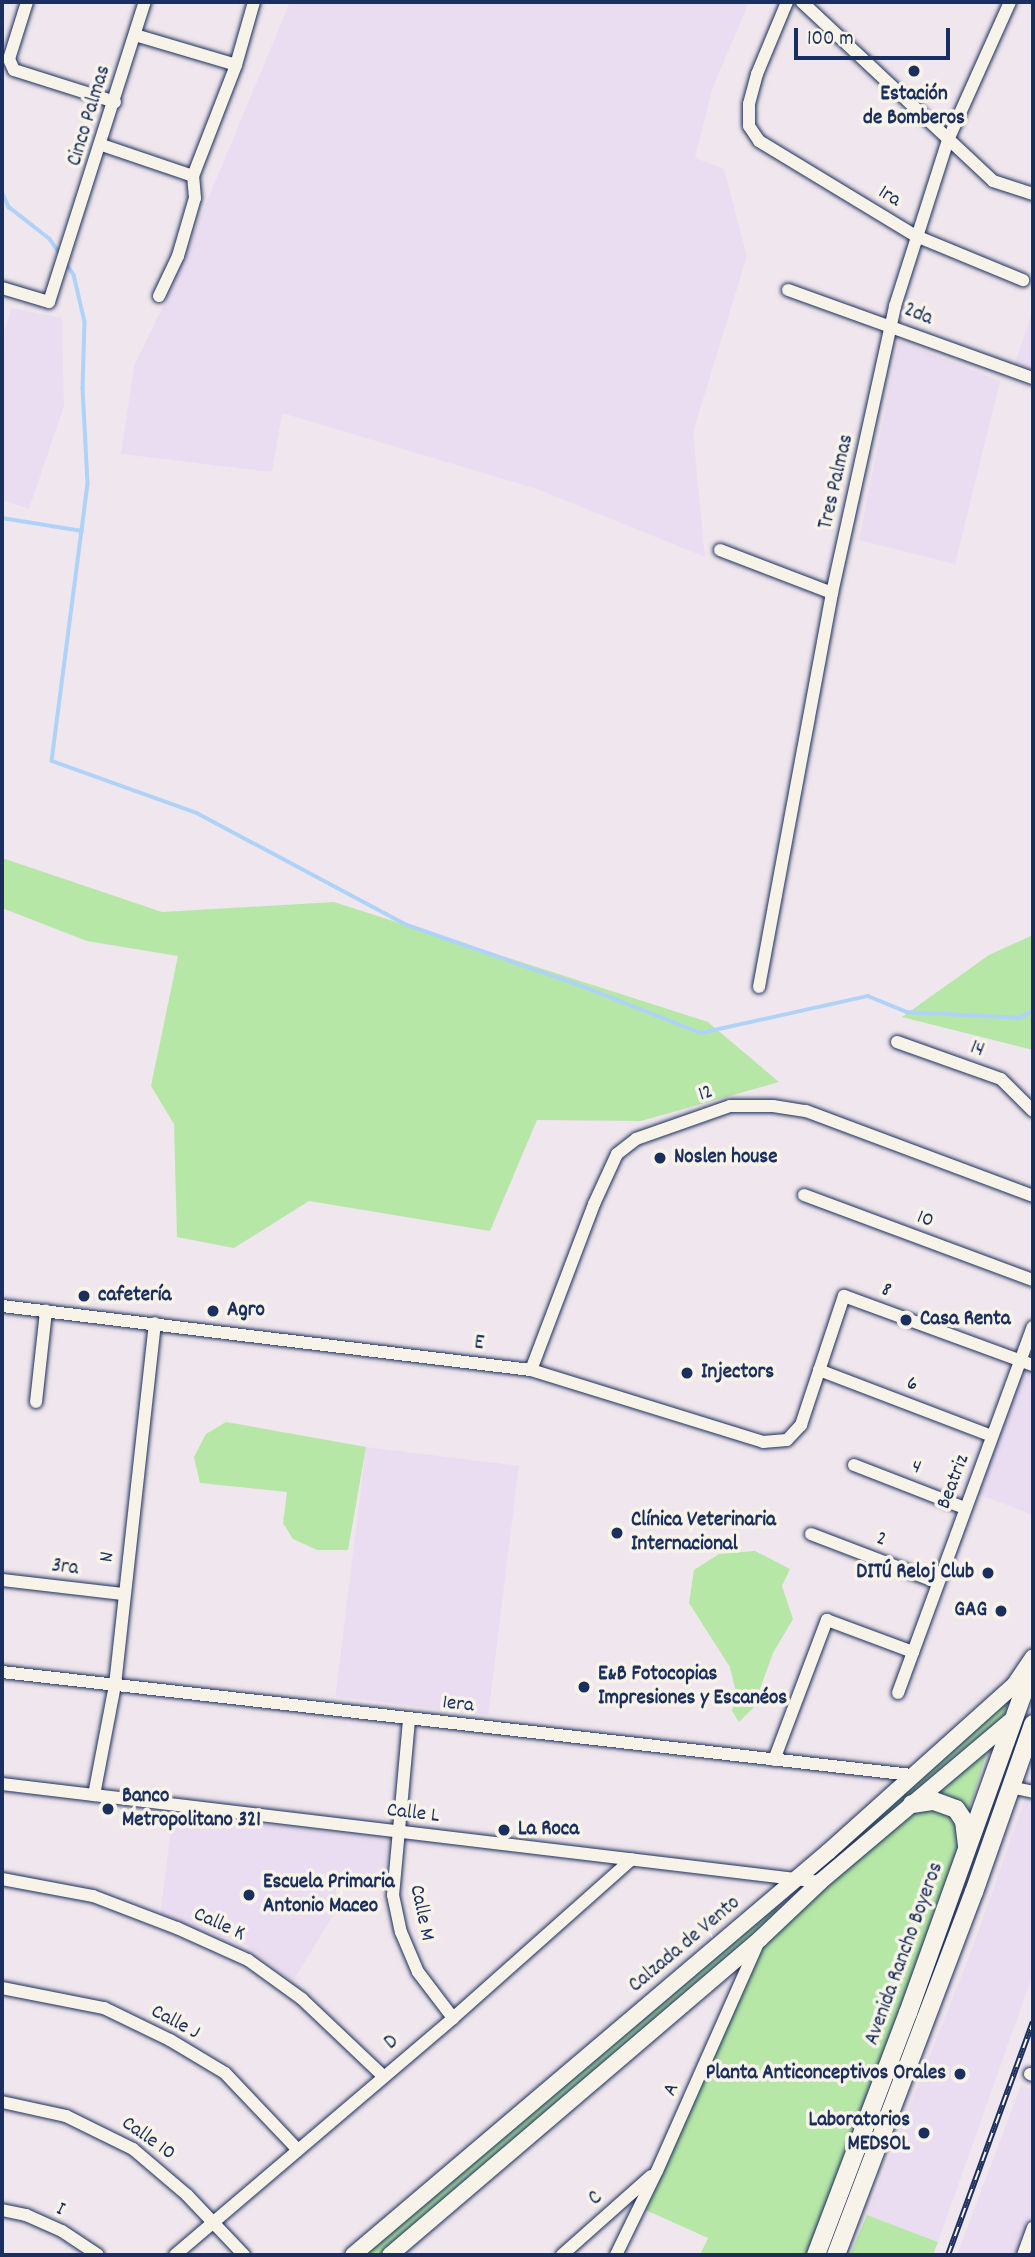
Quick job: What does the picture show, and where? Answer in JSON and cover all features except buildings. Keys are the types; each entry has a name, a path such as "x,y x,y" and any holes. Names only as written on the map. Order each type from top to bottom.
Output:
{"highway":[{"name":"Avenida Rancho Boyeros","path":"816,2255 1033,1666"},
{"path":"1012,1720 1033,1702"},
{"name":"Avenida Rancho Boyeros","path":"836,2255 974,1892 1033,1724"},
{"path":"981,1808 994,1793 1010,1787"},
{"path":"912,1804 934,1801 956,1810 964,1821 967,1851"}],"main road":[{"name":"Calzada de Vento","path":"353,2255 828,1852 1015,1684 1033,1657"},
{"name":"Calzada de Vento","path":"390,2255 760,1939 820,1882 1012,1720"},
{"path":"828,1852 824,1857 827,1863 832,1867 840,1865"},
{"path":"782,1890 793,1895 792,1908"}],"street":[{"path":"27,2 9,59 14,70 115,102"},
{"name":"Cinco Palmas","path":"2,288 49,302 102,145 145,2"},
{"path":"159,296 178,256 195,198 193,176 236,65 254,2"},
{"name":"1ra","path":"787,2 757,74 749,104 749,126 759,141 916,236 1023,280"},
{"path":"802,2 993,181 1033,194"},
{"name":"Tres Palmas","path":"759,988 832,593 891,325 916,236 948,140 1010,2"},
{"path":"135,35 236,65"},
{"path":"102,145 193,176"},
{"name":"2da","path":"788,290 891,325 1007,371 1033,378"},
{"path":"720,550 832,593"},
{"name":"14","path":"897,1042 1001,1079 1033,1111"},
{"name":"12","path":"531,1370 594,1204 617,1154 636,1139 730,1106 773,1106 806,1111 1033,1196"},
{"name":"10","path":"804,1195 1033,1280"},
{"name":"E","path":"2,1306 531,1370 763,1442 787,1440 801,1425 844,1296"},
{"name":"8","path":"844,1296 1027,1363"},
{"path":"36,1402 46,1311"},
{"name":"N","path":"94,1795 115,1685 155,1323"},
{"name":"Beatriz","path":"898,1693 992,1436 1027,1363 1033,1327"},
{"name":"6","path":"819,1370 992,1436"},
{"name":"4","path":"854,1465 965,1508"},
{"name":"2","path":"811,1534 937,1581"},
{"name":"3ra","path":"2,1580 123,1594"},
{"path":"774,1760 827,1620 913,1653"},
{"name":"1era","path":"2,1672 912,1775"},
{"name":"Calle M","path":"409,1720 393,1895 401,1932 418,1972 453,2018"},
{"name":"Calle L","path":"2,1784 820,1882"},
{"path":"1010,1787 1033,1792"},
{"name":"D","path":"175,2255 453,2018 632,1859"},
{"name":"Calle K","path":"2,1878 93,1896 177,1928 248,1960 302,1999 383,2076"},
{"name":"A","path":"616,2255 657,2171 760,1939"},
{"name":"Calle J","path":"2,1988 104,2008 170,2040 225,2073 298,2150"},
{"name":"Calle 10","path":"2,2102 66,2116 122,2143 153,2163 244,2255"},
{"name":"C","path":"562,2255 657,2171"},
{"name":"I","path":"2,2210 26,2215 62,2231 98,2255"},
{"path":"1023,2255 1033,2228"}],"shaded area":[{"path":"290,2 749,2 713,87 695,158 724,169 747,256 693,432 705,557 537,489 282,413 272,472 121,454 134,366 165,302"},
{"path":"12,308 62,318 64,406 29,509 2,500 2,337"},
{"path":"1033,310 1033,371 1014,366"},
{"path":"899,341 1000,381 955,564 859,540"},
{"path":"1023,1371 1033,1375 1033,1515 978,1494"},
{"path":"366,1447 519,1466 488,1715 335,1696"},
{"path":"1025,1799 1033,1800 1033,1974 938,2242 867,2215 973,1946"},
{"name":"Escuela Primaria Antonio Maceo","path":"173,1814 388,1840 385,1877 338,1872 334,1914 293,1981 245,1944 160,1916"},
{"path":"1021,2085 1033,2090 1033,2212 1016,2255 957,2255"}],"green space":[{"path":"2,858 162,912 334,902 708,1022 779,1082 641,1121 537,1120 490,1231 309,1201 234,1248 177,1237 174,1124 151,1086 178,956 87,941 2,908"},
{"path":"1033,935 1033,1050 902,1017 989,955"},
{"path":"226,1422 366,1447 348,1550 317,1550 293,1539 283,1523 287,1492 200,1483 194,1457 206,1434"},
{"path":"755,1551 790,1569 782,1586 793,1619 773,1653 753,1708 739,1722 732,1711 736,1693 730,1667 689,1603 694,1570 719,1554"},
{"path":"1004,1702 1010,1711 834,1862 828,1861"},
{"path":"988,1749 968,1813 950,1796 935,1791"},
{"path":"912,1804 947,1804 967,1851 807,2255 700,2255 708,2238 639,2207 760,1939"},
{"path":"782,1896 773,1919 434,2211 382,2255 363,2255"},
{"path":"867,2215 938,2242 933,2255 850,2255"}],"waterway":[{"path":"2,192 9,207 50,239 61,255"},
{"path":"65,262 74,275 85,322 83,388 88,484 52,761 197,813 407,925 574,983 701,1033 868,996 907,1012 1020,1018 1033,1011"},
{"path":"2,518 82,531"}],"railway":[{"path":"948,2255 1033,2022"}],"place":[{"name":"Estación de Bomberos","path":"914,71"},
{"name":"Noslen house","path":"660,1158"},
{"name":"cafetería","path":"84,1296"},
{"name":"Agro","path":"213,1311"},
{"name":"Casa Renta","path":"906,1320"},
{"name":"Injectors","path":"687,1373"},
{"name":"Clínica Veterinaria Internacional","path":"617,1533"},
{"name":"DITÚ Reloj Club","path":"988,1573"},
{"name":"GAG","path":"1001,1611"},
{"name":"E&B Fotocopias Impresiones y Escanéos","path":"584,1687"},
{"name":"Banco Metropolitano 321","path":"108,1809"},
{"name":"La Roca","path":"504,1830"},
{"name":"Escuela Primaria Antonio Maceo","path":"249,1895"},
{"name":"Planta Anticonceptivos Orales","path":"960,2074"},
{"name":"Laboratorios MEDSOL","path":"924,2133"}]}
